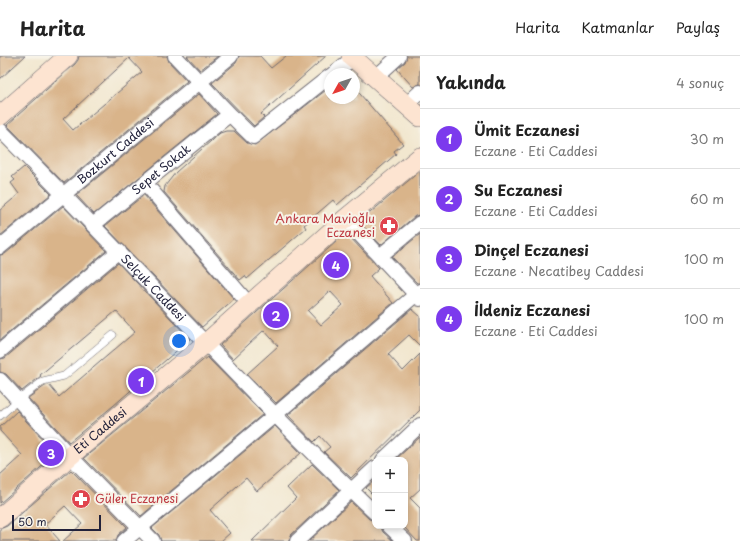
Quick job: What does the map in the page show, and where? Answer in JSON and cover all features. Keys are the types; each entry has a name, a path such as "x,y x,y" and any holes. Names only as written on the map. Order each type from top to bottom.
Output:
{"street":[{"path":"0,99 48,56"},
{"path":"0,116 68,56"},
{"path":"175,56 229,115 253,137 324,81"},
{"name":"Bozkurt Caddesi","path":"0,248 231,56"},
{"path":"375,78 398,56"},
{"path":"340,68 352,57 420,117"},
{"path":"406,104 420,92"},
{"name":"Sepet Sokak","path":"92,225 229,115"},
{"name":"Selçuk Caddesi","path":"0,130 65,194 92,225 119,251 206,343 372,509"},
{"name":"Eti Caddesi","path":"0,518 70,456 206,343 345,219 420,157"},
{"path":"145,183 249,304"},
{"path":"124,541 419,295 345,219"},
{"path":"380,256 420,222"},
{"path":"0,351 119,251"},
{"path":"0,380 70,456 153,541"},
{"path":"386,457 420,425"},
{"path":"297,541 372,471"},
{"path":"392,529 405,541"}],"lane":[{"path":"0,416 43,381 64,376 113,335"}],"building":[{"path":"0,56 25,56 0,79"},
{"path":"79,56 167,56 169,62 187,81 64,183 7,125 78,60","holes":["129,58 142,72 73,130 63,119"]},
{"path":"187,56 218,56 200,70"},
{"path":"239,56 260,56 271,68 286,56 326,56 261,114 264,117 254,126 212,83 236,63"},
{"path":"407,56 420,56 420,84 413,87 397,69 405,62"},
{"path":"324,92 324,104 360,104 360,94 403,144 394,151 396,154 337,205 333,200 304,225 306,228 247,279 245,276 240,280 164,192 165,186 176,172 220,133 234,131 247,143 255,145"},
{"path":"199,94 217,114 94,214 76,195"},
{"path":"24,167 51,194 0,236 0,210 19,194 11,183 15,180 12,177"},
{"path":"420,171 420,215 415,216 381,245 359,222"},
{"path":"144,195 234,299 202,327 105,226"},
{"path":"63,206 106,251 0,340 0,255 5,254"},
{"path":"346,233 379,268 370,276 393,303 276,403 247,374 278,346 264,330 233,359 220,345","holes":["330,291 343,305 321,325 308,311"]},
{"path":"420,234 420,283 417,283 392,257"},
{"path":"118,263 190,339 69,442 28,398 45,386 49,385 59,397 135,332 116,311 22,391 6,374 0,372 0,359 5,358"},
{"path":"412,309 420,316 420,346 409,335 388,354 403,371 420,354 420,410 351,478 324,452 330,447 320,436 314,442 288,415"},
{"path":"207,357 263,414 141,516 84,458"},
{"path":"17,411 56,454 0,503 0,475 22,455 0,431 0,427"},
{"path":"275,426 301,453 257,491 246,478 210,510 230,533 221,541 161,541 159,535 152,528"},
{"path":"420,437 420,489 410,498 420,508 420,541 417,541 406,529 408,529 408,457 398,457"},
{"path":"312,464 339,490 291,535 289,541 252,541 296,498 287,488"},
{"path":"71,470 127,527 118,535 116,541 63,541 82,524 65,506 45,524 60,541 0,541 0,529 7,526"},
{"path":"372,483 372,494 366,488"},
{"path":"351,502 372,520 372,529 382,529 393,541 309,541"}],"place":[{"name":"Ankara Mavioğlu Eczanesi","path":"389,226"},
{"name":"İldeniz Eczanesi","path":"336,265"},
{"name":"Su Eczanesi","path":"276,315"},
{"name":"Ümit Eczanesi","path":"141,381"},
{"name":"Dinçel Eczanesi","path":"51,453"},
{"name":"Güler Eczanesi","path":"81,499"}]}
